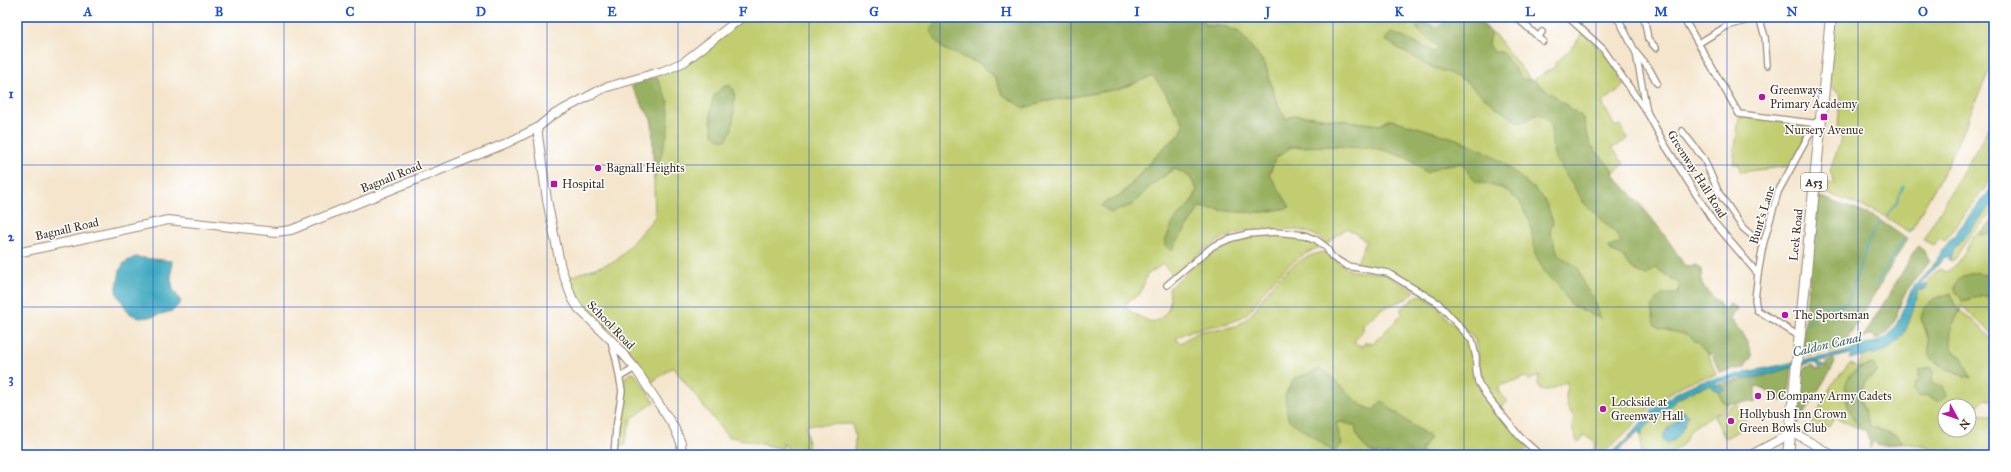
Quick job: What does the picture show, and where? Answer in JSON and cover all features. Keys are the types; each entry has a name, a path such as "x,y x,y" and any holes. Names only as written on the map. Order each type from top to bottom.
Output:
{"highway":[{"name":"Leek Road","path":"1788,455 1818,123 1830,17"}],"street":[{"name":"Bagnall Road","path":"17,253 168,220 276,232 291,230 507,143 537,128 553,115 604,88 663,71 684,62 742,17"},
{"path":"1516,17 1543,41"},
{"name":"Greenway Hall Road","path":"1568,17 1603,49 1648,114 1665,145 1712,221 1758,274"},
{"path":"1615,17 1620,22 1636,53 1650,70 1657,84"},
{"path":"1644,17 1648,39 1656,48"},
{"path":"1683,17 1739,114 1818,123"},
{"path":"1699,43 1727,26 1759,17 1765,37 1767,65"},
{"path":"1538,37 1542,32"},
{"path":"1636,53 1648,114"},
{"name":"Bunt's Lane","path":"1758,274 1763,245 1778,192 1818,123"},
{"name":"School Road","path":"537,128 547,200 561,268 572,298 579,309 612,341 635,368 674,426 681,443 682,455"},
{"path":"1682,131 1704,159 1719,193 1743,228 1763,245"},
{"path":"1167,285 1213,246 1232,238 1248,234 1275,232 1305,235 1315,239 1326,247 1332,257 1347,266 1388,273 1438,303 1472,340 1476,357 1478,382 1486,395 1520,436 1540,455"},
{"path":"1758,274 1755,299 1757,310 1799,336"},
{"path":"612,341 620,377 622,398 616,428 614,455"},
{"path":"620,377 635,368"},
{"path":"1751,455 1790,434 1798,435 1832,455"}],"green space":[{"path":"746,17 944,17 933,37 943,48 980,64 995,77 1002,94 1024,108 1042,102 1119,89 1153,75 1184,124 1180,135 1165,146 1119,197 1105,202 1132,205 1152,185 1175,168 1190,177 1197,190 1193,202 1176,219 1181,235 1200,207 1234,212 1267,212 1290,207 1269,174 1276,158 1291,147 1334,146 1380,149 1410,159 1427,173 1400,122 1389,120 1380,125 1296,115 1286,119 1276,101 1265,64 1239,32 1226,27 1205,25 1200,17 1477,17 1491,33 1495,35 1678,270 1716,375 1691,382 1678,388 1658,402 1601,455 1591,455 1596,443 1584,435 1580,441 1577,442 1572,428 1574,417 1567,407 1567,381 1549,390 1542,390 1538,384 1539,376 1529,380 1526,377 1499,386 1498,391 1508,401 1500,408 1485,391 1480,379 1478,353 1475,340 1444,307 1387,270 1356,265 1366,241 1347,228 1326,244 1317,236 1306,232 1290,229 1265,229 1249,230 1235,234 1211,245 1174,276 1163,264 1147,275 1140,294 1130,299 1125,306 1134,314 1153,323 1163,316 1168,309 1170,300 1169,288 1197,264 1223,246 1252,236 1270,235 1307,238 1319,243 1322,246 1297,259 1283,270 1244,316 1224,324 1191,331 1176,339 1181,343 1200,332 1232,327 1241,323 1255,310 1261,300 1288,269 1305,258 1325,252 1341,265 1352,271 1382,273 1415,291 1408,298 1381,309 1363,325 1363,330 1354,342 1363,347 1364,343 1373,343 1403,314 1400,310 1417,296 1420,295 1439,307 1448,320 1466,335 1473,346 1478,383 1529,448 1523,453 1525,455 1425,455 1421,451 1430,437 1409,423 1360,405 1326,372 1287,407 1288,419 1341,439 1335,426 1336,423 1343,422 1355,426 1369,451 1378,455 854,455 855,436 852,424 806,425 809,453 789,451 783,442 783,449 727,436 673,367 652,382 620,339 585,310 576,297 569,277 616,261 655,217 651,81 709,47"},
{"path":"943,17 1200,17 1205,25 1226,27 1239,32 1265,64 1276,101 1286,119 1296,115 1380,125 1389,120 1400,122 1457,139 1483,150 1503,163 1541,195 1547,205 1553,222 1550,231 1558,254 1579,269 1584,285 1594,298 1601,319 1571,305 1558,284 1546,274 1535,254 1530,222 1519,201 1504,189 1475,181 1462,163 1440,166 1427,173 1410,159 1380,149 1334,146 1291,147 1276,158 1269,174 1290,207 1267,212 1234,212 1200,207 1172,250 1164,245 1169,232 1175,220 1188,206 1197,190 1190,177 1174,168 1152,185 1132,205 1111,213 1102,206 1105,202 1119,197 1165,146 1180,135 1184,124 1165,92 1153,76 1119,89 1042,102 1024,108 1002,94 995,77 980,64 943,49 933,37 930,29"},
{"path":"1453,17 1477,17 1491,33 1489,44 1493,52 1502,52 1522,79 1533,80 1582,117 1590,144 1613,170 1613,174 1651,217 1684,265 1697,265 1701,269 1702,285 1724,309 1730,304 1737,308 1731,319 1745,337 1752,356 1744,368 1719,372 1712,354 1709,355 1689,335 1661,329 1654,324 1654,305 1663,294 1678,294 1680,284 1656,268 1647,275 1636,271 1630,267 1624,257 1611,251 1609,247 1621,243 1618,235 1585,204 1555,159 1552,145 1551,125 1543,115 1535,114 1528,120 1518,122 1500,110 1465,81 1449,73 1428,66 1385,40 1391,32 1435,52 1438,47 1416,28 1423,23 1437,28"},
{"path":"1835,17 1994,17 1994,60 1948,164 1910,232 1879,213 1819,190 1818,184 1824,181 1835,185 1830,171 1841,139 1838,126 1841,94 1829,86"},
{"path":"1584,32 1604,53 1625,85 1602,103 1615,127 1620,125 1628,139 1612,148 1624,164 1613,174 1613,170 1590,144 1582,117 1533,80 1556,66 1555,63 1570,50"},
{"path":"650,78 657,78 668,101 669,112 668,131 654,181 652,121 631,86"},
{"path":"729,85 734,90 734,109 732,128 726,140 720,139 713,134 711,105 716,93"},
{"path":"1994,115 1994,176 1945,241 1940,238 1933,245 1923,240 1985,135"},
{"name":"Greenways Primary Academy","path":"1739,117 1813,124 1791,166 1740,172 1739,164 1733,164"},
{"path":"1818,196 1875,217 1907,239 1847,340 1852,339 1847,347 1805,355 1802,347"},
{"path":"1994,202 1994,212 1969,237 1955,259 1951,261 1953,250"},
{"path":"1994,220 1994,233 1981,235 1983,230"},
{"path":"1983,230 1981,232 1994,233 1994,282 1986,275 1962,301 1983,296 1994,297 1994,336 1961,305 1960,311 1973,320 1994,342 1994,401 1985,399 1977,406 1977,398 1938,398 1932,382 1933,372 1914,385 1919,397 1926,395 1937,401 1937,438 1977,438 1977,413 1994,418 1994,454 1963,455 1902,442 1898,436 1870,426 1861,406 1861,395 1867,380 1876,373 1862,366 1854,373 1846,388 1847,404 1850,413 1860,429 1835,417 1829,427 1821,424 1816,429 1809,430 1831,386 1850,363 1859,368 1858,364 1863,355 1885,350 1899,340 1908,324 1918,290 1928,286 1926,284 1939,269 1945,272 1958,263 1972,240","holes":["1960,311 1950,336 1950,343 1959,375 1937,363 1929,356 1929,341 1921,317"]},
{"path":"1918,246 1925,252 1930,261 1907,290 1892,326 1888,332 1882,336 1874,339 1873,336 1870,335 1862,339"},
{"path":"1973,273 1986,275 1994,282 1994,297 1983,296 1962,301 1956,291 1956,283 1963,277"},
{"path":"1951,293 1954,303 1960,311 1954,322 1950,335 1952,346 1954,352 1962,357 1971,378 1948,369 1929,356 1929,341 1921,317 1924,308 1933,299"},
{"path":"1834,359 1835,363 1798,424 1796,422 1799,377 1804,368 1813,365 1817,369 1827,368 1826,362"},
{"path":"1873,364 1876,368 1876,373 1863,385 1861,391 1862,404 1870,426 1898,436 1902,442 1878,446 1873,441 1870,449 1869,436 1865,430 1860,429 1854,420 1846,400 1845,390 1847,381 1852,374 1860,368"},
{"path":"1792,367 1789,399 1781,401 1761,387 1755,386 1755,403 1747,402 1731,404 1723,402 1718,392 1725,390 1725,388 1715,385 1762,376"},
{"path":"1930,367 1933,372 1932,382 1941,386 1946,394 1944,398 1937,398 1937,401 1926,395 1919,397 1912,390 1919,380 1919,370"},
{"path":"1320,369 1334,379 1352,397 1365,407 1372,411 1382,401 1409,423 1430,437 1421,451 1425,455 1392,456 1372,451 1364,446 1358,438 1355,426 1343,422 1336,423 1342,444 1334,452 1288,419 1285,395 1294,379"},
{"path":"634,373 655,402 631,419 624,446 616,444 625,400 624,378"},
{"path":"1710,385 1718,392 1723,402 1729,405 1692,428 1683,444 1668,455 1641,453 1641,436 1643,430 1678,399 1695,390","holes":["1678,416 1688,416 1673,442 1663,435 1670,425 1678,420"]},
{"name":"Hollybush Inn Crown Green Bowls Club","path":"1737,404 1748,426 1725,438 1714,416"}],"water":[{"path":"1994,185 1994,202 1953,250 1951,261 1949,260 1949,256 1944,258 1921,284 1922,287 1924,284 1928,286 1924,290 1918,290 1908,325 1899,340 1892,346 1884,351 1850,359 1852,355 1850,354 1816,362 1826,366 1819,367 1814,362 1750,379 1736,378 1747,372 1841,353 1886,338 1895,328 1912,289 1931,269 1944,248"},
{"path":"135,257 172,261 171,279 173,289 181,302 173,311 150,317 139,318 129,313 116,292 120,270 124,263"},
{"path":"1709,380 1717,380 1718,382 1714,384 1725,388 1725,390 1718,392 1710,385 1695,390 1678,399 1643,430 1641,436 1639,432 1615,453 1616,454 1619,451 1622,455 1607,455 1623,443 1645,418 1666,399 1682,389"},
{"path":"1684,411 1688,415 1681,432 1675,439 1667,443 1663,440 1664,434 1676,421 1681,412"}],"waterway":[{"path":"1887,216 1896,203 1904,186"},
{"path":"1808,324 1818,310 1847,304 1870,238 1880,223"},
{"path":"1909,231 1913,227"},
{"path":"1876,284 1903,240"},
{"name":"Caldon Canal","path":"1713,381 1742,376"}],"place":[{"name":"Greenways Primary Academy","path":"1762,97"},
{"name":"Nursery Avenue","path":"1824,117"},
{"name":"Bagnall Heights","path":"598,168"},
{"name":"Hospital","path":"554,184"},
{"name":"The Sportsman","path":"1785,315"},
{"name":"D Company Army Cadets","path":"1758,396"},
{"name":"Lockside at Greenway Hall","path":"1603,409"},
{"name":"Hollybush Inn Crown Green Bowls Club","path":"1731,421"}]}
